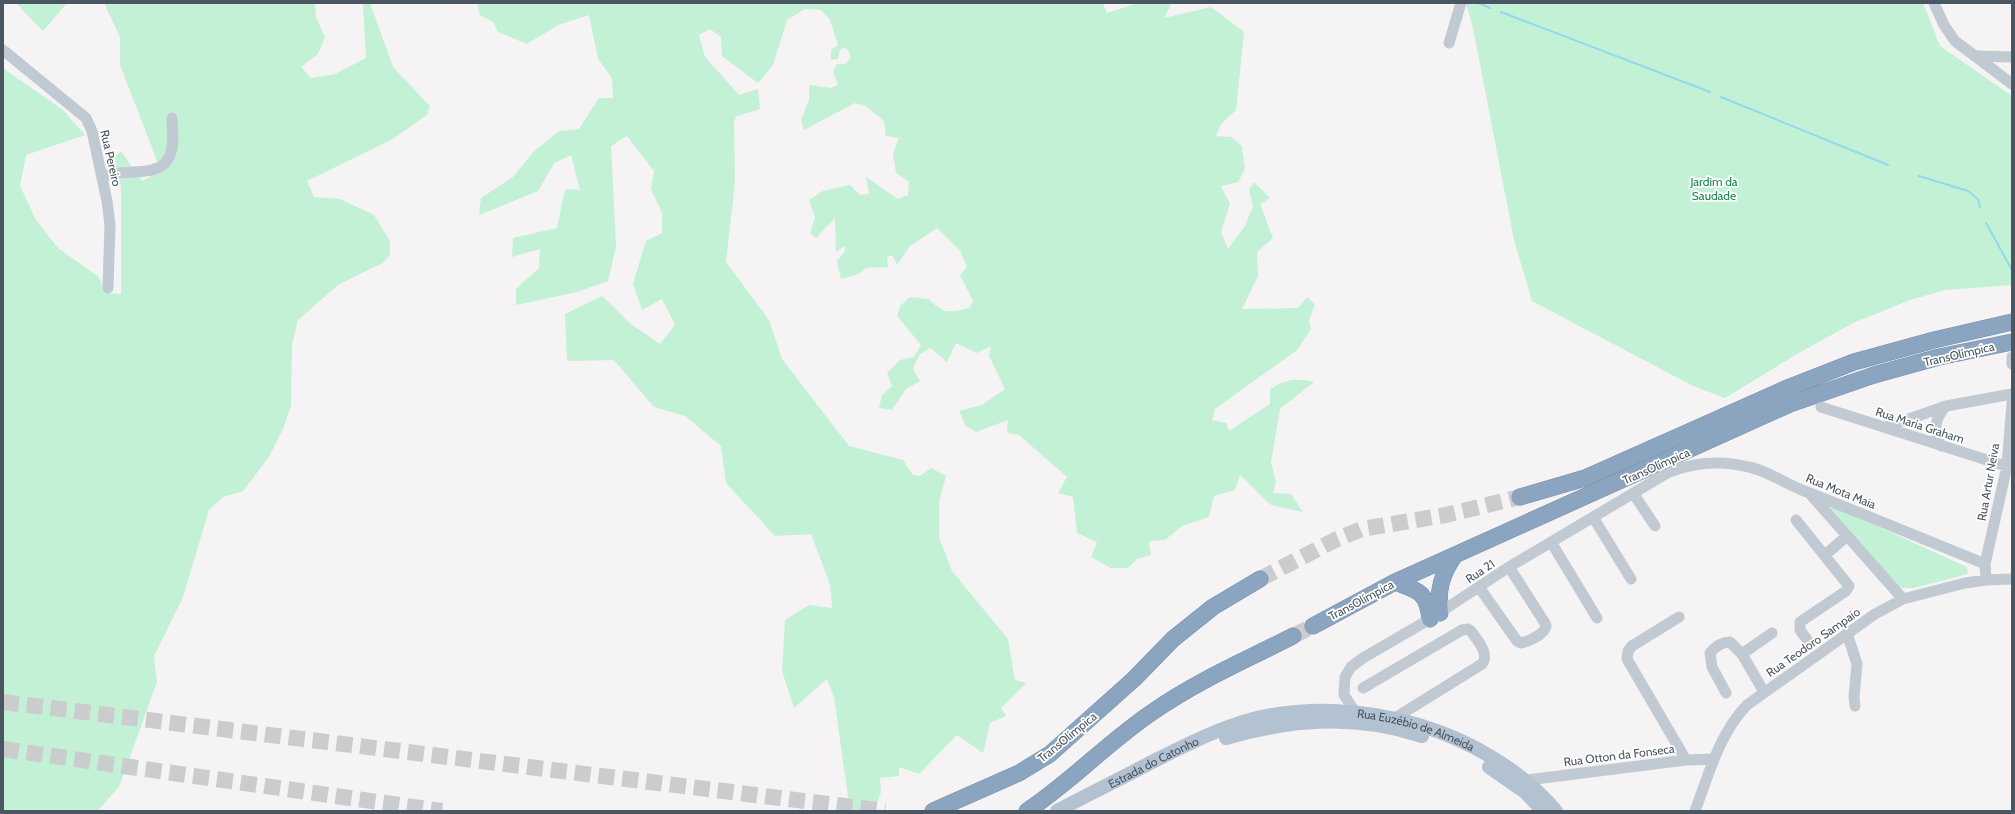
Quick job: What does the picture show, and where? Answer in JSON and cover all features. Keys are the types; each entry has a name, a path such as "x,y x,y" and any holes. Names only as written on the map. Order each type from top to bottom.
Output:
{"highway":[{"name":"TransOlímpica","path":"1520,497 1585,478 1784,389 1854,362 1934,340 2012,322"},
{"name":"TransOlímpica","path":"1313,626 1395,582 1790,404 1882,373 1939,357 2010,347"},
{"path":"1435,616 1439,604 1442,577 1455,555"},
{"name":"TransOlímpica","path":"933,811 1019,773 1050,754 1128,684 1173,639 1213,607 1260,579"},
{"path":"1395,582 1423,594 1435,616"},
{"path":"1027,811 1054,792 1153,711 1185,691 1293,636"}],"main road":[{"name":"Rua Euzébio de Almeida","path":"1257,724 1303,711 1356,713 1395,718 1445,733 1478,750 1527,780 1556,811"},
{"name":"Rua Euzébio de Almeida","path":"1257,724 1353,722 1410,732 1441,742 1496,771 1525,792 1543,811"},
{"name":"Estrada do Catonho","path":"1057,811 1212,733 1257,724"},
{"name":"Estrada do Catonho","path":"1077,811 1219,740 1257,724"}],"street":[{"path":"1449,43 1461,3"},
{"path":"1934,3 1944,25 1955,41 1977,56 2012,84"},
{"name":"Rua Pereiro","path":"3,50 86,118 92,130 102,176 110,225 108,288"},
{"path":"1977,56 2012,57"},
{"path":"102,176 122,172 149,172 162,165 170,157 173,144 172,118"},
{"path":"2010,347 2012,364"},
{"path":"1886,427 1946,406 2012,394"},
{"name":"Rua Artur Neiva","path":"1985,564 2009,467 2012,403"},
{"path":"1941,446 1936,436 1935,425 1939,414 1946,406"},
{"name":"Rua Maria Graham","path":"1821,407 2009,467"},
{"name":"Rua Mota Maia","path":"1669,472 1686,465 1709,462 1734,464 1763,471 1809,492 1985,564"},
{"name":"Rua 21","path":"1356,713 1344,695 1345,677 1351,667 1363,658 1435,616 1509,567 1669,472"},
{"path":"1809,492 1903,599"},
{"path":"1634,493 1655,526"},
{"path":"1593,517 1632,579"},
{"path":"1796,520 1848,583 1849,588 1800,622 1800,630 1808,641"},
{"path":"1825,555 1847,536"},
{"path":"1551,542 1598,618"},
{"path":"1985,564 1986,580"},
{"path":"1479,587 1517,641 1521,643 1526,642 1544,632 1546,626 1545,623 1509,567"},
{"name":"Rua Teodoro Sampaio","path":"1695,811 1719,745 1736,716 1764,692 1847,632 1875,614 1903,599 1943,588 1986,580 2012,579"},
{"path":"1679,617 1632,646 1627,654 1628,659 1686,760"},
{"path":"1363,688 1462,630 1471,630 1485,655 1485,660 1482,664 1395,718"},
{"path":"1847,632 1857,664 1854,696 1855,706"},
{"path":"1742,654 1772,633"},
{"path":"1726,693 1712,667 1710,653 1714,648 1725,642 1730,642 1742,654 1764,692"},
{"name":"Rua Otton da Fonseca","path":"1527,780 1686,760 1714,759"}],"green space":[{"path":"16,3 67,3 43,31"},
{"path":"104,3 315,3 316,17 325,37 318,54 301,67 311,78 335,74 366,58 363,3 370,3 393,67 430,106 427,115 393,139 307,181 314,197 340,199 374,215 390,241 390,255 383,263 339,284 298,320 292,345 291,406 283,429 269,457 243,491 223,497 209,510 183,597 154,656 157,682 119,787 97,811 3,811 3,68 63,110 85,135 26,155 20,186 36,220 58,248 99,277 105,293 121,294 121,187 113,158 121,151 142,181 161,171 120,65 120,37"},
{"path":"477,3 1103,3 1107,13 1138,3 1172,3 1164,18 1211,7 1244,32 1236,110 1221,124 1216,136 1231,137 1242,146 1245,169 1238,182 1221,186 1230,204 1221,232 1228,249 1245,226 1253,206 1249,189 1254,182 1270,198 1260,204 1273,238 1257,252 1258,276 1242,309 1298,308 1307,297 1315,304 1309,320 1311,329 1297,350 1215,409 1212,420 1226,423 1229,431 1270,404 1270,389 1291,380 1314,382 1280,409 1271,462 1276,482 1273,493 1291,494 1303,512 1271,505 1240,475 1235,490 1214,496 1209,517 1182,526 1165,540 1149,541 1151,555 1137,559 1128,568 1111,568 1091,557 1097,542 1077,533 1073,497 1058,493 1067,477 1019,435 1007,433 1008,420 976,432 966,426 959,411 982,405 1005,389 989,356 991,346 977,353 956,343 947,362 930,348 919,355 913,369 920,381 906,389 892,410 879,408 882,395 892,386 887,373 900,360 914,357 921,345 897,316 900,306 910,297 929,299 943,310 956,311 969,308 973,301 960,275 967,267 960,251 937,228 910,246 897,265 892,255 887,257 888,267 866,268 859,274 841,279 837,261 845,251 844,246 836,252 835,218 816,238 810,233 815,217 809,200 823,191 850,185 860,195 869,194 866,177 898,199 908,195 909,182 896,173 893,153 899,138 886,136 884,121 864,105 855,103 804,130 801,120 809,100 809,85 831,88 838,85 833,72 837,64 846,64 851,57 846,47 840,50 838,59 831,60 831,50 838,45 830,20 821,10 805,9 787,20 773,65 758,83 722,56 721,37 710,29 699,35 705,57 739,95 758,89 760,109 737,116 734,121 735,182 726,262 769,320 782,359 849,446 903,460 913,475 920,476 931,468 946,476 939,502 939,537 952,571 1008,639 1015,680 1026,683 1001,708 1006,716 990,723 983,753 957,735 919,774 899,767 899,776 880,778 881,792 874,811 850,811 834,697 827,679 794,708 782,671 785,620 809,605 832,608 830,584 811,534 775,536 726,483 721,446 685,416 654,407 614,360 567,361 565,314 602,296 631,324 660,344 675,325 662,299 642,310 633,284 646,241 662,233 662,213 651,189 654,171 627,136 611,146 616,247 608,281 577,292 516,305 516,289 539,268 540,249 512,257 513,238 557,228 565,189 580,190 571,155 554,163 538,191 479,215 481,198 513,177 534,151 559,131 579,129 599,98 613,98 612,78 598,59 589,15 558,25 527,44 498,32 493,22 480,15"},
{"name":"Jardim da Saudade","path":"1466,3 1923,3 1940,46 2012,96 2012,285 1945,290 1910,300 1853,323 1797,354 1725,398 1693,386 1532,301 1514,240 1473,28"},
{"path":"1835,507 1967,567 1968,574 1913,588 1902,588 1897,586 1830,511 1830,508"}],"waterway":[{"path":"1478,3 1490,8"},
{"path":"1501,12 1710,92"},
{"path":"1721,97 1888,165"},
{"path":"1919,176 1968,191 1978,199 1980,207"},
{"path":"1986,223 2012,270"}],"tunnel":[{"path":"1260,579 1335,540 1362,529 1446,515 1520,497"},
{"path":"1293,636 1313,626"},
{"path":"3,702 885,811"},
{"path":"3,749 442,811"}]}
